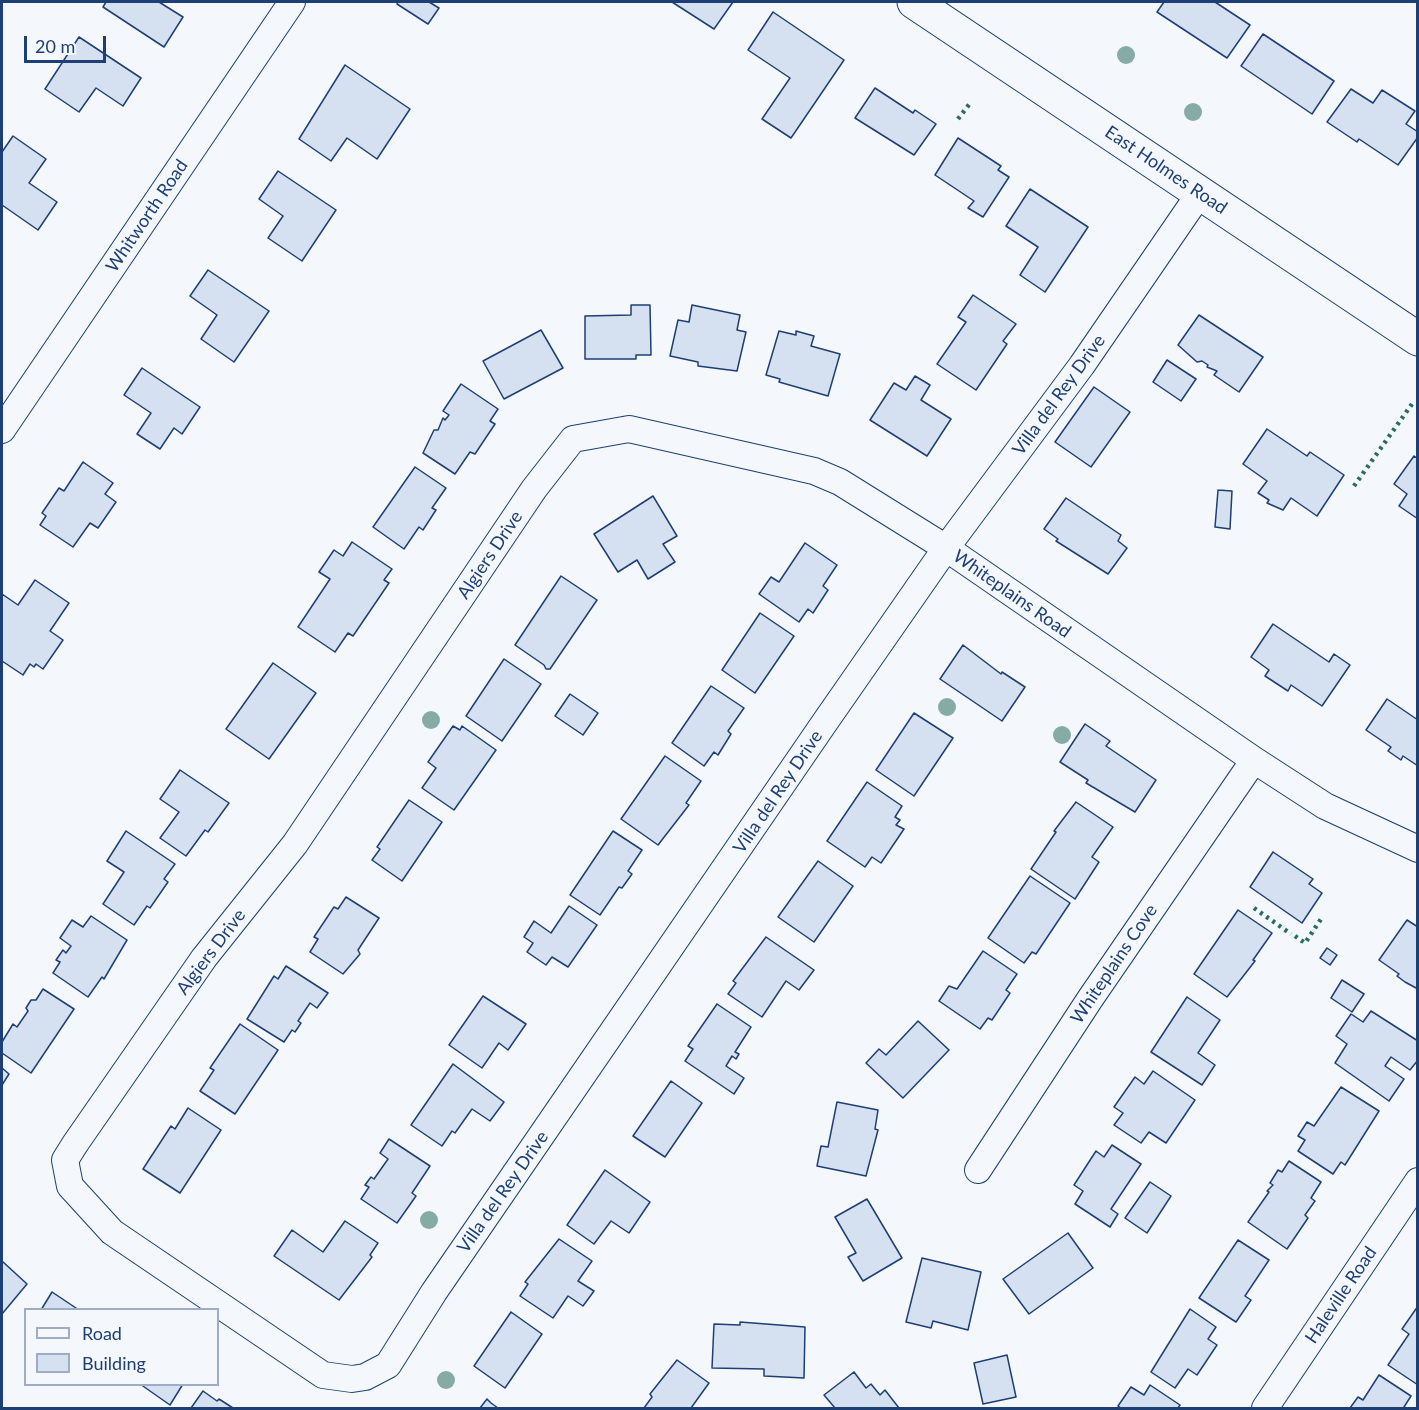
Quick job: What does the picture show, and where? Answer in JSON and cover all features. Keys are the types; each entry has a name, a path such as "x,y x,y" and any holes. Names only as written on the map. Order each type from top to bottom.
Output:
{"main road":[{"name":"East Holmes Road","path":"914,2 1418,339"}],"street":[{"name":"Whitworth Road","path":"2,430 292,2"},
{"name":"Villa del Rey Drive","path":"352,1379 365,1377 388,1365 434,1292 946,548 1082,364 1200,193"},
{"name":"Whiteplains Road","path":"573,440 629,429 814,471 840,482 946,548 1254,760 1341,814 1418,849"},
{"name":"Algiers Drive","path":"352,1379 323,1375 112,1232 70,1185 65,1160 204,958 295,844 534,489 573,440"},
{"name":"Whiteplains Cove","path":"978,1170 1047,1063 1254,760"},
{"name":"Haleville Road","path":"1265,1408 1418,1181"}],"building":[{"path":"106,2 159,2 183,17 164,47 103,7"},
{"path":"398,2 429,2 439,8 428,24 397,4"},
{"path":"672,2 733,2 714,29"},
{"path":"1164,2 1215,2 1250,25 1227,58 1157,12"},
{"path":"773,12 844,60 791,138 762,119 790,78 748,50"},
{"path":"1263,34 1334,81 1312,114 1241,66"},
{"path":"79,37 141,78 123,106 96,88 79,112 45,89"},
{"path":"345,65 410,109 377,159 347,138 331,161 299,139"},
{"path":"875,88 913,113 915,110 936,124 914,155 855,118"},
{"path":"1351,89 1373,103 1382,90 1415,111 1406,124 1418,132 1418,137 1398,165 1359,139 1357,142 1327,122"},
{"path":"13,136 46,159 29,183 57,202 38,230 2,205 2,152"},
{"path":"958,138 1001,166 998,170 1009,177 983,217 968,208 974,201 935,175"},
{"path":"278,171 336,210 302,261 268,238 283,216 259,199"},
{"path":"1030,189 1088,227 1045,292 1020,275 1038,247 1006,226"},
{"path":"208,270 269,311 234,362 201,339 217,315 190,296"},
{"path":"973,295 1016,324 1003,341 1007,344 976,390 937,364 966,322 958,317"},
{"path":"631,305 650,305 651,355 636,355 636,359 585,359 585,316 631,315"},
{"path":"692,305 740,315 737,330 746,332 737,371 698,366 698,362 670,356 678,320 689,322"},
{"path":"1199,315 1263,357 1239,392 1214,375 1217,371 1207,367 1208,365 1202,361 1197,362 1178,345"},
{"path":"541,330 563,368 504,399 483,361"},
{"path":"779,331 796,335 796,331 814,336 811,346 840,354 828,396 779,382 780,379 766,375"},
{"path":"1167,360 1196,379 1181,401 1153,382"},
{"path":"142,368 200,407 182,434 174,428 160,449 137,434 151,413 124,395"},
{"path":"915,376 930,385 921,400 951,419 927,456 870,420 894,383 906,390"},
{"path":"461,384 498,409 490,421 495,424 475,454 470,452 455,474 423,453 434,430 438,430 443,418 445,420 449,415 443,411"},
{"path":"1094,387 1130,412 1091,467 1055,442"},
{"path":"1267,429 1307,456 1310,452 1344,475 1317,516 1291,498 1283,510 1267,503 1269,500 1258,493 1267,481 1243,464"},
{"path":"1414,456 1418,459 1418,519 1399,506 1407,494 1394,484"},
{"path":"83,462 113,483 105,494 116,502 98,528 90,523 73,547 40,525 46,516 42,513 59,488 64,491"},
{"path":"415,467 446,488 432,508 436,510 423,530 419,527 404,549 373,527"},
{"path":"1218,490 1232,491 1230,529 1215,527"},
{"path":"653,496 677,536 663,544 675,562 648,579 637,560 618,572 594,534"},
{"path":"1066,498 1121,535 1118,541 1127,548 1108,574 1056,541 1058,539 1044,529"},
{"path":"352,542 392,569 384,580 389,583 353,636 348,633 335,652 298,627 330,579 319,572 334,550 343,556"},
{"path":"805,543 837,565 823,586 828,590 813,613 808,609 799,622 759,594 771,577 779,582"},
{"path":"561,576 597,600 550,669 546,669 544,665 515,645"},
{"path":"35,580 69,603 50,631 63,640 43,669 36,664 34,667 30,664 23,675 2,661 2,594 18,605"},
{"path":"760,613 794,636 755,693 722,670"},
{"path":"1273,624 1329,662 1334,654 1350,665 1322,706 1291,685 1288,691 1265,676 1269,670 1251,657"},
{"path":"963,645 1001,674 1002,672 1025,687 1002,721 940,679"},
{"path":"504,659 541,684 502,741 466,716"},
{"path":"273,663 316,693 269,759 226,729"},
{"path":"711,686 744,708 728,731 731,734 718,755 714,752 704,766 672,743"},
{"path":"570,694 598,713 583,735 555,716"},
{"path":"1387,699 1418,720 1418,766 1403,756 1401,760 1388,751 1391,747 1366,730"},
{"path":"914,713 953,738 914,796 876,770"},
{"path":"1085,724 1110,741 1106,746 1156,780 1135,812 1086,783 1088,780 1060,762"},
{"path":"453,726 460,730 462,726 496,750 454,810 422,788 436,768 428,762"},
{"path":"665,756 701,781 686,803 689,805 658,845 621,819"},
{"path":"180,770 229,803 208,832 205,830 186,856 160,838 179,812 160,799"},
{"path":"867,782 902,806 895,817 900,820 896,825 904,829 881,863 872,857 865,867 827,841"},
{"path":"409,800 442,822 402,881 372,860 380,849 377,847"},
{"path":"1076,802 1113,827 1092,857 1099,862 1075,899 1031,869 1056,832 1054,831"},
{"path":"126,831 175,864 164,879 168,882 150,908 147,906 134,925 103,904 124,872 107,861"},
{"path":"613,831 642,850 628,871 632,874 622,888 619,887 600,915 570,895"},
{"path":"1273,852 1313,879 1309,884 1322,893 1302,923 1250,887"},
{"path":"818,861 853,886 814,942 778,917"},
{"path":"1030,876 1070,903 1036,954 1032,952 1024,963 988,938"},
{"path":"346,897 379,918 358,950 360,954 343,974 310,952 318,939 314,937 334,907 338,909"},
{"path":"569,906 597,925 568,967 552,957 546,965 527,952 533,943 524,937 534,921 551,933"},
{"path":"1238,910 1272,933 1253,960 1255,961 1227,997 1194,974"},
{"path":"91,916 127,940 104,979 102,977 88,997 53,973 60,962 56,960 63,950 66,953 71,946 60,938 72,920 83,927"},
{"path":"1407,920 1418,927 1418,989 1405,982 1397,976 1399,974 1379,960"},
{"path":"766,937 814,970 799,990 786,981 762,1017 728,994 736,983 733,981"},
{"path":"1327,948 1337,955 1330,965 1320,958"},
{"path":"983,951 1017,974 1006,990 1010,993 992,1020 988,1018 980,1029 939,1001 949,986 957,989"},
{"path":"286,966 328,993 317,1008 310,1003 298,1021 301,1023 295,1032 292,1030 284,1042 247,1019 274,976 278,979"},
{"path":"1342,980 1364,994 1352,1012 1331,998"},
{"path":"43,989 74,1009 31,1073 2,1053 2,1042 13,1024 17,1027 28,1011 26,1008 31,1000 36,1000"},
{"path":"483,996 526,1024 508,1050 499,1043 482,1068 449,1045"},
{"path":"1187,997 1220,1020 1198,1053 1215,1065 1202,1085 1151,1052"},
{"path":"717,1004 751,1027 735,1052 739,1054 736,1059 732,1056 726,1066 744,1078 734,1094 685,1061 693,1049 688,1046"},
{"path":"1371,1011 1418,1041 1418,1060 1410,1070 1391,1057 1385,1066 1404,1079 1389,1101 1335,1063 1347,1044 1336,1036 1351,1014 1363,1022"},
{"path":"918,1021 949,1050 903,1098 866,1063 879,1049 886,1055"},
{"path":"240,1024 278,1050 235,1114 200,1091 214,1070 210,1068"},
{"path":"453,1064 504,1102 490,1121 472,1109 455,1133 452,1131 442,1146 411,1125"},
{"path":"2,1068 9,1074 2,1085"},
{"path":"1153,1071 1195,1100 1166,1143 1149,1132 1141,1143 1114,1125 1123,1113 1114,1107 1135,1077 1144,1084"},
{"path":"671,1081 702,1103 665,1157 633,1136"},
{"path":"1341,1087 1379,1111 1345,1165 1341,1162 1333,1174 1298,1151 1305,1140 1298,1136 1307,1122 1314,1126"},
{"path":"837,1102 878,1110 875,1129 878,1130 866,1176 817,1166 821,1146 828,1147"},
{"path":"188,1108 221,1130 180,1193 143,1169 171,1126 175,1129"},
{"path":"389,1139 430,1166 412,1193 416,1196 397,1223 361,1199 369,1187 365,1185 371,1177 374,1179 388,1159 380,1153"},
{"path":"1112,1145 1141,1164 1111,1209 1118,1214 1110,1227 1075,1204 1083,1191 1074,1185 1096,1151 1104,1157"},
{"path":"1289,1161 1321,1182 1311,1198 1315,1201 1305,1215 1308,1218 1287,1249 1248,1222 1269,1192 1267,1191 1273,1185 1270,1183 1278,1170 1282,1172"},
{"path":"605,1170 650,1202 629,1233 611,1221 594,1244 567,1225"},
{"path":"1150,1182 1171,1196 1147,1233 1125,1218"},
{"path":"867,1199 902,1258 863,1281 848,1257 856,1253 835,1217"},
{"path":"345,1221 378,1243 370,1255 372,1257 339,1300 274,1256 292,1230 323,1252"},
{"path":"1068,1233 1093,1268 1029,1314 1003,1279"},
{"path":"559,1239 592,1261 578,1281 594,1291 583,1306 568,1296 553,1318 520,1296 528,1284 525,1282"},
{"path":"1238,1240 1269,1260 1245,1296 1251,1300 1236,1322 1199,1298"},
{"path":"922,1258 981,1272 968,1330 933,1321 931,1328 906,1322"},
{"path":"2,1261 27,1284 2,1314"},
{"path":"52,1292 76,1308 42,1308"},
{"path":"1418,1306 1418,1385 1388,1365 1409,1334 1402,1329"},
{"path":"1190,1309 1216,1327 1208,1339 1217,1345 1197,1375 1188,1369 1175,1388 1151,1372"},
{"path":"511,1312 542,1334 505,1388 474,1366"},
{"path":"740,1322 805,1327 804,1378 764,1376 764,1369 712,1368 714,1324 740,1325"},
{"path":"1007,1355 1016,1397 983,1404 974,1363"},
{"path":"677,1360 709,1383 691,1408 644,1408 652,1397 650,1394"},
{"path":"854,1372 866,1388 871,1384 880,1395 885,1390 899,1408 835,1408 824,1395"},
{"path":"1379,1375 1411,1396 1404,1407 1406,1408 1350,1408 1358,1397 1363,1400"},
{"path":"1150,1385 1180,1405 1178,1408 1121,1408 1118,1406 1131,1387 1144,1395"},
{"path":"143,1386 182,1386 170,1405"},
{"path":"203,1391 217,1401 219,1399 233,1408 191,1408"},
{"path":"487,1399 491,1403 498,1408 480,1408"}],"hedge":[{"path":"958,119 971,102"},
{"path":"1354,486 1412,404"},
{"path":"1254,908 1291,934"},
{"path":"1295,936 1305,943 1323,916"}]}
